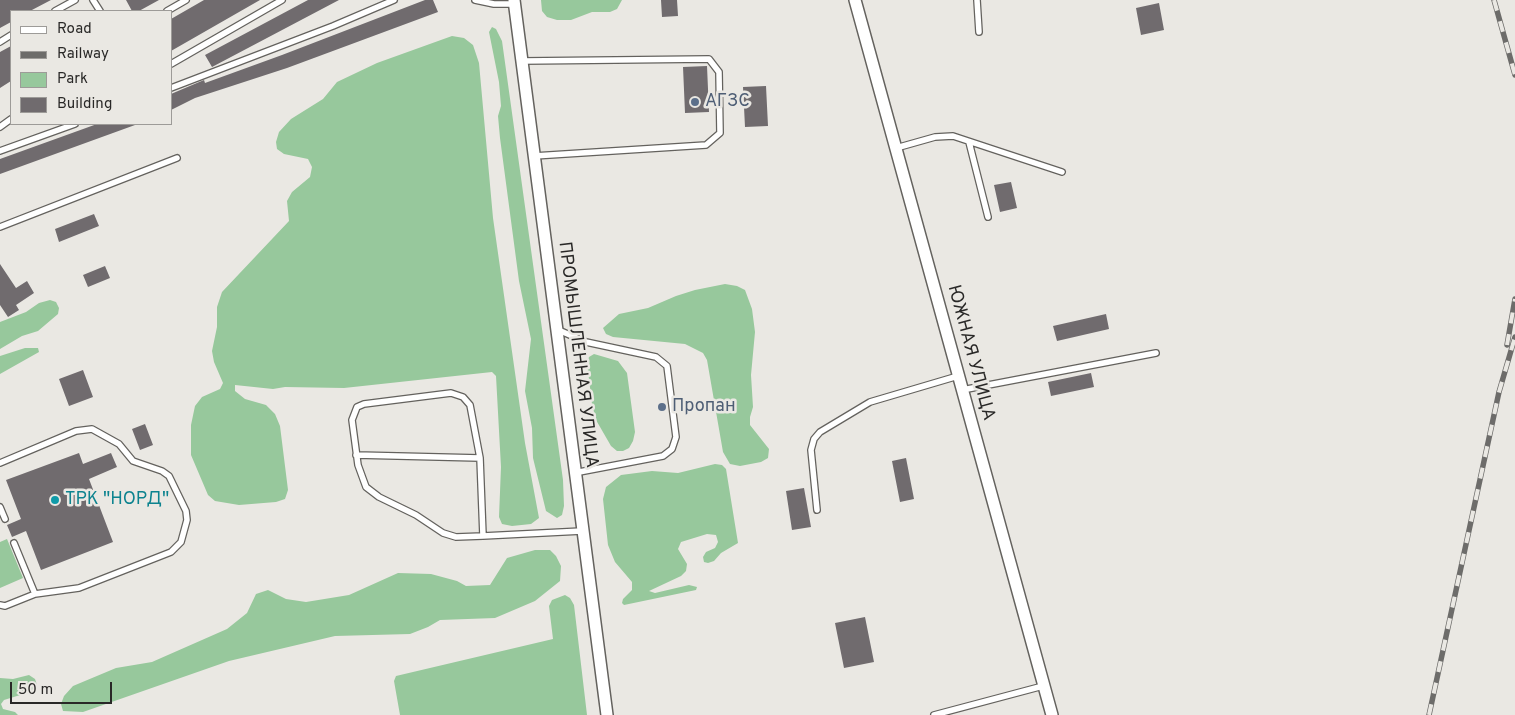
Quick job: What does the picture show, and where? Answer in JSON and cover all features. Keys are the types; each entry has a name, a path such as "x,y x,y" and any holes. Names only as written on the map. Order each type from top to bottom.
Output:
{"street":[{"name":"ЮЖНАЯ УЛИЦА","path":"855,0 1052,715"},
{"name":"ПРОМЫШЛЕННАЯ УЛИЦА","path":"514,2 607,715"}],"lane":[{"path":"57,10 75,0"},
{"path":"169,10 186,0"},
{"path":"172,63 282,0"},
{"path":"172,88 333,26 394,0"},
{"path":"475,0 494,4 514,2"},
{"path":"977,0 979,32"},
{"path":"522,61 709,59 720,72 720,133 706,145 534,156"},
{"path":"0,151 72,125"},
{"path":"896,148 946,136 1062,172"},
{"path":"969,142 988,217"},
{"path":"0,227 178,158"},
{"path":"556,329 586,342 656,357 667,366 676,436 672,449 663,456 574,473"},
{"path":"962,390 1156,353"},
{"path":"817,510 811,450 814,439 820,432 870,402 958,376"},
{"path":"484,536 480,458 470,405 463,397 451,394 364,404 353,412 352,420 356,455 360,477 366,487 379,497 416,515 443,533 456,537 484,536 582,531"},
{"path":"0,463 76,430 92,429 119,444 133,461 162,471 169,476 186,511 187,520 181,542 171,552 80,588 35,594 5,606 0,605"},
{"path":"356,455 480,458"},
{"path":"0,507 5,519"},
{"path":"14,543 35,594"},
{"path":"934,715 1043,686"}],"green space":[{"path":"541,0 622,0 617,9 610,12 592,12 571,20 557,20 547,17 542,11"},
{"path":"492,27 496,29 502,41 563,480 564,506 562,515 557,518 546,511 533,458 532,428 525,391 531,339 519,281 500,138 498,116 501,106 499,82 489,32"},
{"path":"452,36 464,38 473,45 479,63 493,218 525,443 539,518 531,524 512,526 502,524 499,517 501,467 496,376 492,372 344,388 285,387 273,389 235,385 235,391 245,399 266,405 275,414 280,426 288,490 285,499 276,502 239,505 215,501 208,495 191,455 191,425 195,406 202,397 220,389 223,383 214,362 212,351 217,327 217,307 222,292 289,221 287,201 292,192 310,177 312,167 308,159 284,154 277,149 276,142 279,132 291,119 323,99 337,82 377,63"},
{"path":"725,284 737,286 745,290 752,309 755,332 751,375 753,407 750,425 769,449 768,458 761,462 740,466 730,464 723,452 707,360 703,353 685,344 613,337 606,334 603,328 619,314 648,308 695,290"},
{"path":"50,300 56,302 59,308 58,314 38,331 22,336 0,349 0,322 26,312 39,303"},
{"path":"25,348 38,348 39,352 0,374 0,356"},
{"path":"594,354 618,361 627,373 635,432 629,448 623,451 617,451 611,446 596,420 587,363 589,357"},
{"path":"715,464 722,465 726,469 738,543 721,553 714,561 708,563 704,562 703,557 706,552 715,548 718,542 716,535 707,534 681,542 678,549 687,564 686,571 681,576 649,591 655,593 689,585 697,587 696,590 624,605 622,603 623,599 632,590 632,582 615,562 608,545 603,499 606,487 621,475 652,471 678,473"},
{"path":"7,539 23,578 0,588 0,542"},
{"path":"535,550 550,550 556,556 561,566 560,581 535,601 495,618 440,620 410,634 335,636 229,661 83,712 63,711 61,704 64,696 73,686 116,668 152,662 227,629 247,613 256,594 268,590 286,599 306,602 349,595 398,573 431,574 457,581 466,586 490,585 507,558"},
{"path":"565,595 570,598 574,605 587,715 400,715 394,681 396,676 553,639 549,606 552,600"},
{"path":"29,675 35,679 37,685 30,692 4,700 1,704 3,709 15,712 18,715 0,715 0,678 13,679"}],"building":[{"path":"0,0 51,0 32,10 10,10 10,23 0,28"},
{"path":"126,0 159,0 141,10 131,10"},
{"path":"204,0 260,0 172,50 172,18"},
{"path":"308,0 339,0 212,67 205,55"},
{"path":"425,0 433,0 438,12 287,68 195,98 172,110 172,94 204,80 205,83"},
{"path":"661,0 677,0 678,16 662,17"},
{"path":"1159,3 1164,30 1141,35 1136,8"},
{"path":"10,47 10,82 0,88 0,52"},
{"path":"707,66 709,112 685,113 683,67"},
{"path":"766,86 768,126 745,127 743,87"},
{"path":"94,125 135,125 0,174 0,159"},
{"path":"1011,182 1017,208 1000,212 994,185"},
{"path":"94,214 99,226 59,242 55,229"},
{"path":"0,264 16,288 27,281 34,293 16,305 19,310 8,317 0,305"},
{"path":"105,266 110,278 88,287 83,275"},
{"path":"1106,314 1109,329 1057,341 1053,326"},
{"path":"83,370 93,397 69,406 59,379"},
{"path":"1091,373 1094,387 1051,396 1048,382"},
{"path":"145,424 153,445 140,450 132,429"},
{"name":"ТРК \"НОРД\"","path":"79,453 83,464 111,453 117,467 89,479 113,542 41,570 26,531 12,537 7,525 21,519 6,480"},
{"path":"906,458 914,499 900,502 892,461"},
{"path":"804,488 811,527 792,530 786,491"},
{"path":"865,617 874,662 844,668 835,623"}],"railway":[{"path":"1494,0 1515,75"},
{"path":"1507,345 1515,299"},
{"path":"1429,715 1499,392 1515,337"}],"place":[{"name":"АГЗС","path":"695,102"},
{"name":"Пропан","path":"662,407"},
{"name":"ТРК \"НОРД\"","path":"55,500"}]}
